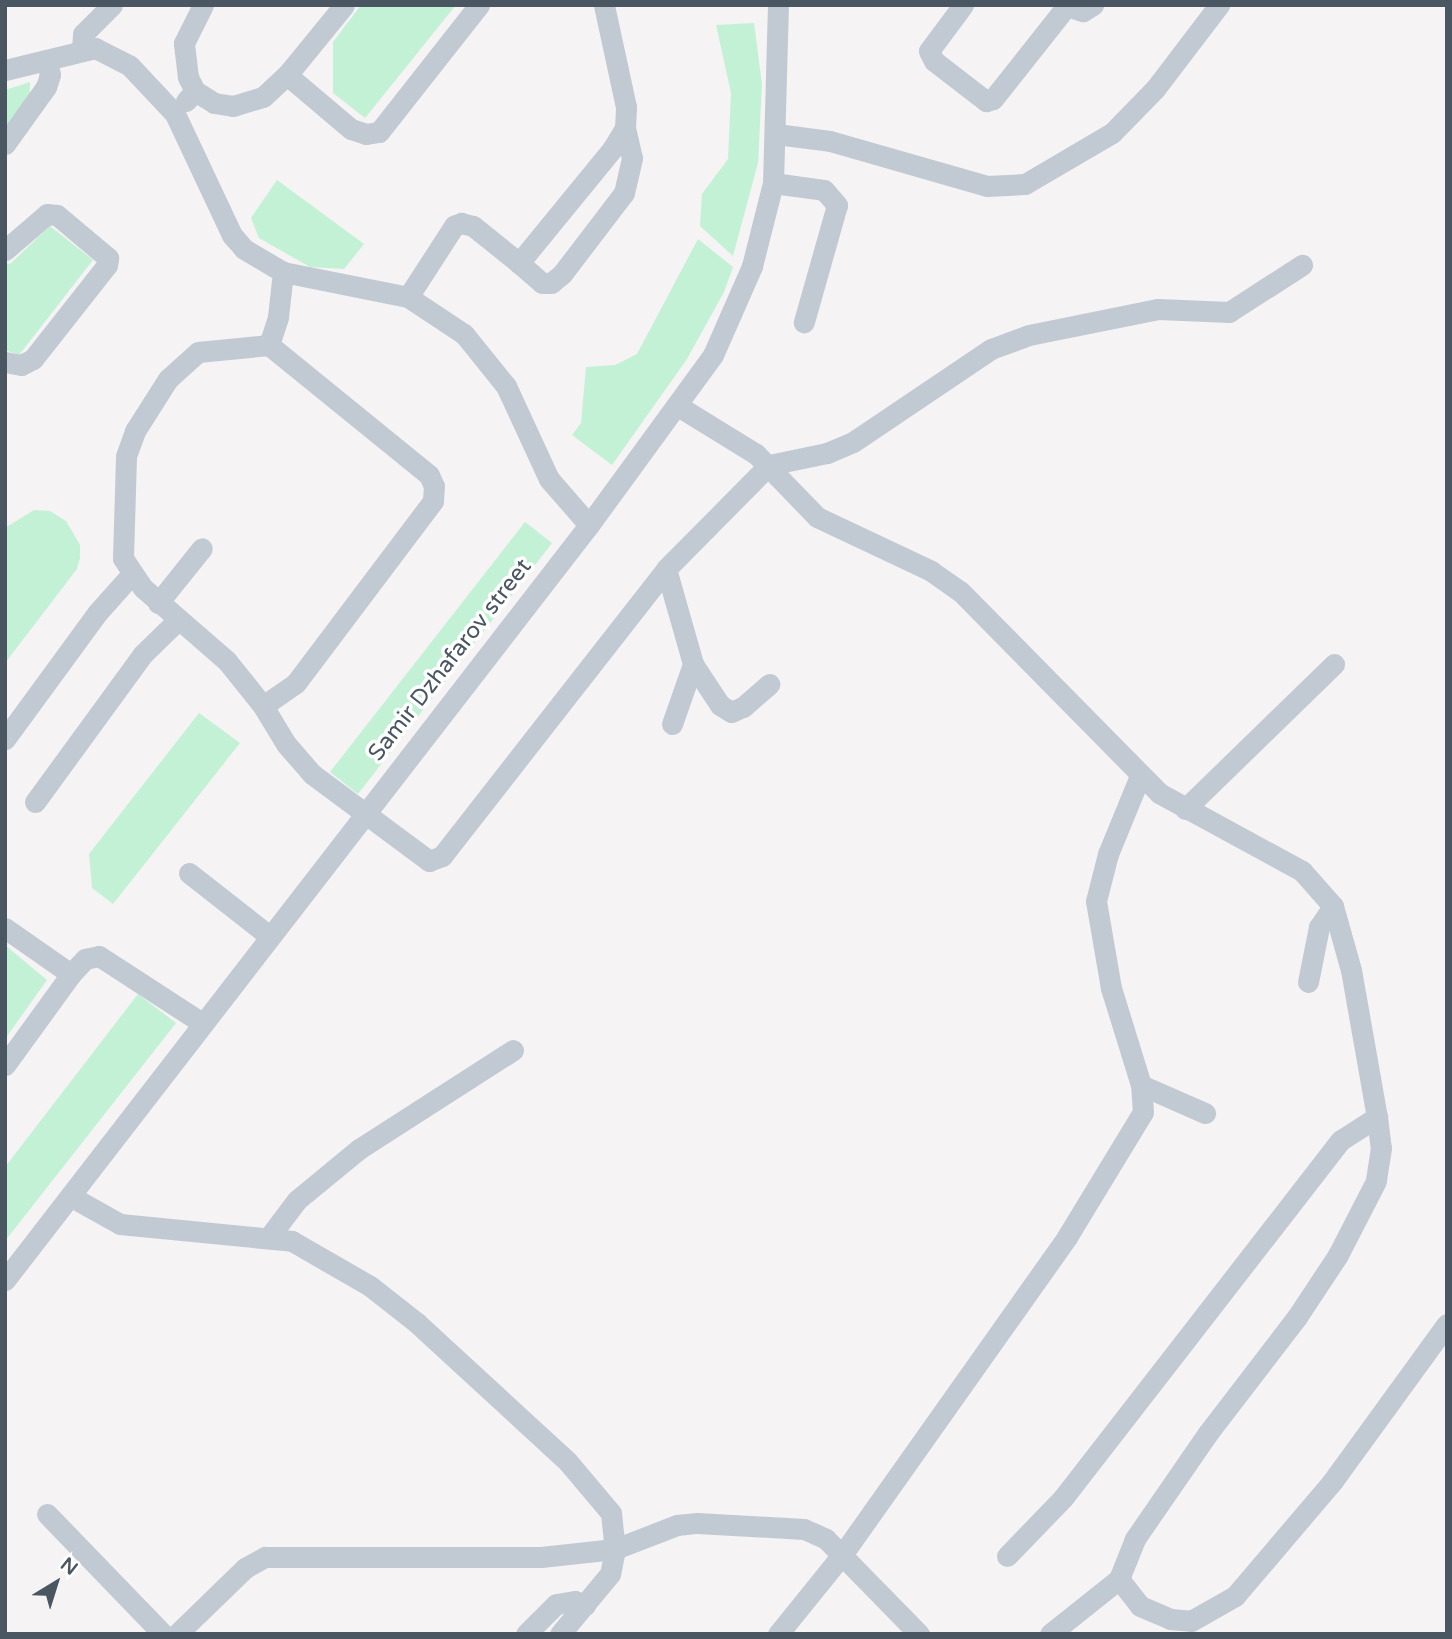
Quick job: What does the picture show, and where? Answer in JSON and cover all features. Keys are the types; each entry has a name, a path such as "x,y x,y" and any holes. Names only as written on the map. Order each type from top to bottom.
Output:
{"street":[{"path":"82,49 83,34 112,5"},
{"path":"203,5 184,43 188,77 195,91 214,103 248,105 287,75 344,5"},
{"path":"287,75 351,128 366,134 379,132 479,5"},
{"path":"408,297 454,226 461,223 473,226 542,282 551,283 562,274 630,179 632,158 625,128 626,107 604,5"},
{"name":"Samir Dzhafarov street","path":"5,1280 268,935 589,525 713,355 741,297 773,183 778,5"},
{"path":"963,5 929,51 934,61 986,101 993,99 1064,7 1083,11 1093,5"},
{"path":"776,134 830,141 986,186 1025,184 1112,134 1155,89 1219,5"},
{"path":"5,70 47,61 82,49 95,48 120,59 175,114 232,235 258,261 283,272 408,297 447,321 488,359 506,386 549,479 589,525"},
{"path":"5,144 46,88 50,75 47,61"},
{"path":"175,114 195,91"},
{"path":"519,263 625,128"},
{"path":"773,183 824,190 837,205 804,322"},
{"path":"5,250 47,214 57,215 108,258 107,265 33,359 22,365 5,362"},
{"path":"263,706 296,682 433,501 434,486 429,475 269,345 216,348 183,361 135,431 126,456 123,558 131,575 158,603 227,661 263,706 295,755 363,815 418,856 429,861 442,856 666,569 769,465 827,453 853,442 991,349 1028,335 1158,309 1229,312 1302,265"},
{"path":"269,345 278,317 283,272"},
{"path":"678,406 769,465 817,517 931,571 960,591 1063,691 1140,776 1185,809 1302,871 1333,906 1351,970 1377,1117 1381,1148 1376,1181 1338,1255 1135,1539 1119,1579 1050,1634"},
{"path":"158,603 201,548"},
{"path":"666,569 693,664 704,684 731,712 743,707 769,684"},
{"path":"5,739 98,612 131,575"},
{"path":"35,802 144,654 178,620"},
{"path":"673,724 693,664"},
{"path":"1185,809 1335,664"},
{"path":"778,1634 842,1555 1067,1237 1143,1112 1141,1085 1111,988 1096,901 1108,855 1140,776"},
{"path":"189,873 268,935"},
{"path":"1308,982 1319,927 1333,906"},
{"path":"5,928 71,974"},
{"path":"5,1065 71,974 85,959 99,956 112,960 202,1023"},
{"path":"270,1237 297,1200 359,1149 513,1050"},
{"path":"1141,1085 1205,1113"},
{"path":"1007,1556 1063,1498 1341,1140 1377,1117"},
{"path":"71,1196 120,1224 202,1235 270,1237 316,1252 417,1323 601,1497 611,1513 615,1549 610,1574 560,1634"},
{"path":"1119,1579 1140,1606 1170,1619 1191,1621 1236,1596 1332,1482 1447,1324"},
{"path":"47,1514 163,1634"},
{"path":"177,1634 245,1568 265,1557 541,1557 615,1549 677,1525 697,1523 804,1529 825,1539 919,1634"},
{"path":"526,1634 556,1604 575,1601 586,1605"}],"green space":[{"path":"361,5 456,5 365,118 333,93 333,42"},
{"path":"754,23 762,84 758,163 733,256 700,226 702,194 728,159 731,93 716,25"},
{"path":"30,82 30,96 5,129 5,90"},
{"path":"277,180 364,244 344,269 310,267 259,238 251,218"},
{"path":"50,226 93,260 19,355 5,350 5,263 10,264"},
{"path":"698,239 733,267 724,292 687,359 612,465 572,435 581,423 586,367 615,365 637,354"},
{"path":"34,510 50,511 66,521 80,545 80,558 77,569 5,663 5,528"},
{"path":"525,522 552,543 358,794 330,772"},
{"path":"199,713 240,743 113,904 92,888 89,854"},
{"path":"5,945 47,980 5,1039"},
{"path":"138,994 176,1023 5,1241 5,1167"}]}
